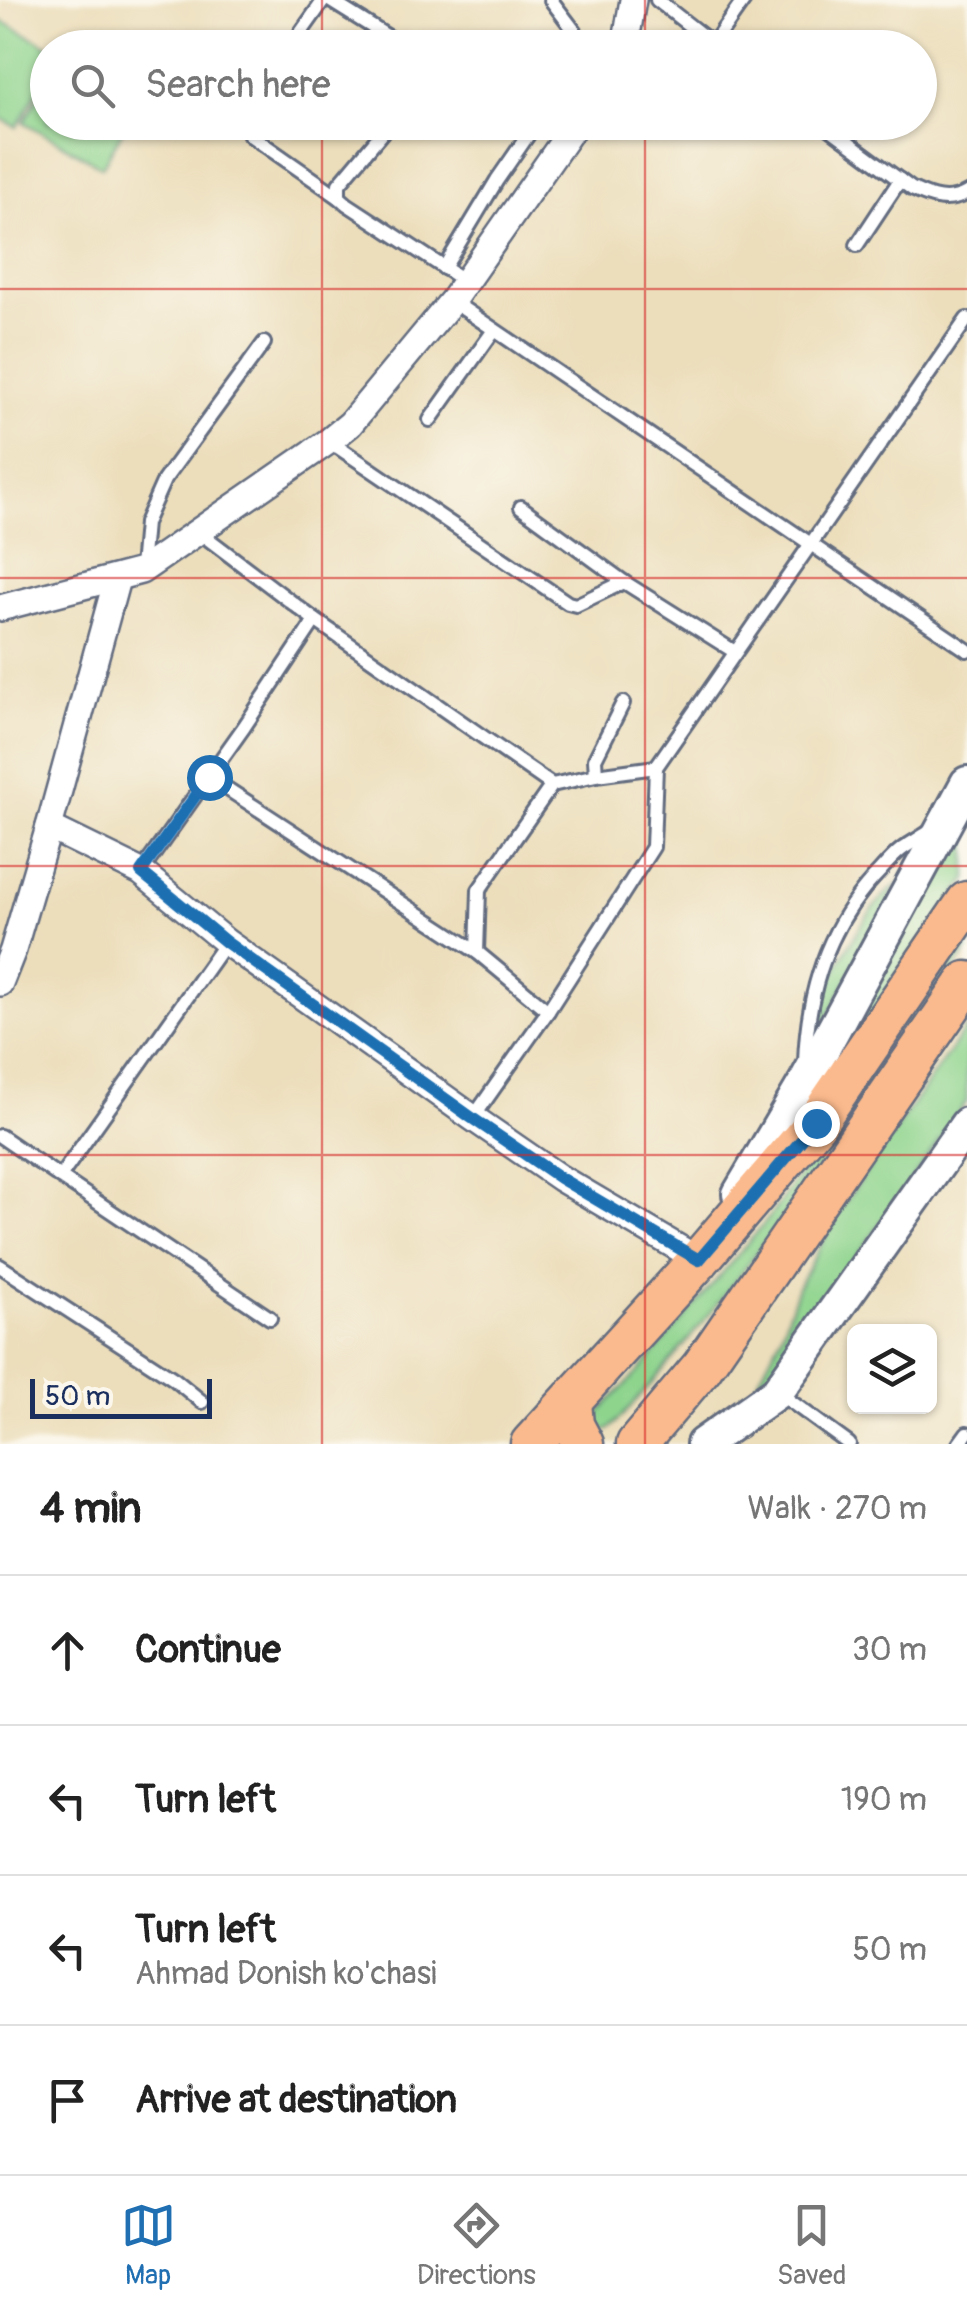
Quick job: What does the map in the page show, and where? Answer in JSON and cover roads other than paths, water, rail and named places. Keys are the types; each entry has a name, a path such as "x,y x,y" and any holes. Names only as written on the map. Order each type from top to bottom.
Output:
{"main road":[{"path":"531,1444 699,1260 816,1123 967,902"},
{"path":"637,1444 702,1366 967,982"},
{"path":"571,1402 573,1426 584,1444"}],"street":[{"path":"629,30 633,0"},
{"path":"0,608 128,575 199,532 330,441 350,424 563,140"},
{"path":"0,984 14,950 128,575"},
{"path":"49,828 141,872 226,942 472,1118 560,1178 699,1260 804,1084 967,783"},
{"path":"703,1444 777,1392 967,1124"}],"lane":[{"path":"304,30 327,0 376,30"},
{"path":"550,0 574,30"},
{"path":"657,0 695,30"},
{"path":"726,30 744,0"},
{"path":"259,140 340,196 454,284 494,330 967,650"},
{"path":"340,196 339,184 376,140"},
{"path":"454,284 497,180 524,140"},
{"path":"846,140 928,196 946,200 967,193"},
{"path":"857,245 900,180"},
{"path":"472,1118 548,1011 653,848 656,767 967,319"},
{"path":"430,420 494,330"},
{"path":"128,575 164,480 264,343"},
{"path":"330,441 568,603 576,605 624,582"},
{"path":"521,506 624,582 735,652"},
{"path":"199,532 315,620 552,785"},
{"path":"141,872 315,620"},
{"path":"596,776 595,759 623,702"},
{"path":"477,952 480,890 552,785 656,767"},
{"path":"209,777 477,952 548,1011"},
{"path":"804,1084 811,998 836,931 870,881 899,851 944,823"},
{"path":"60,1177 226,942"},
{"path":"0,1136 270,1318"},
{"path":"0,1266 174,1379 202,1402"},
{"path":"777,1392 849,1444"},
{"path":"959,1444 967,1433"}]}
